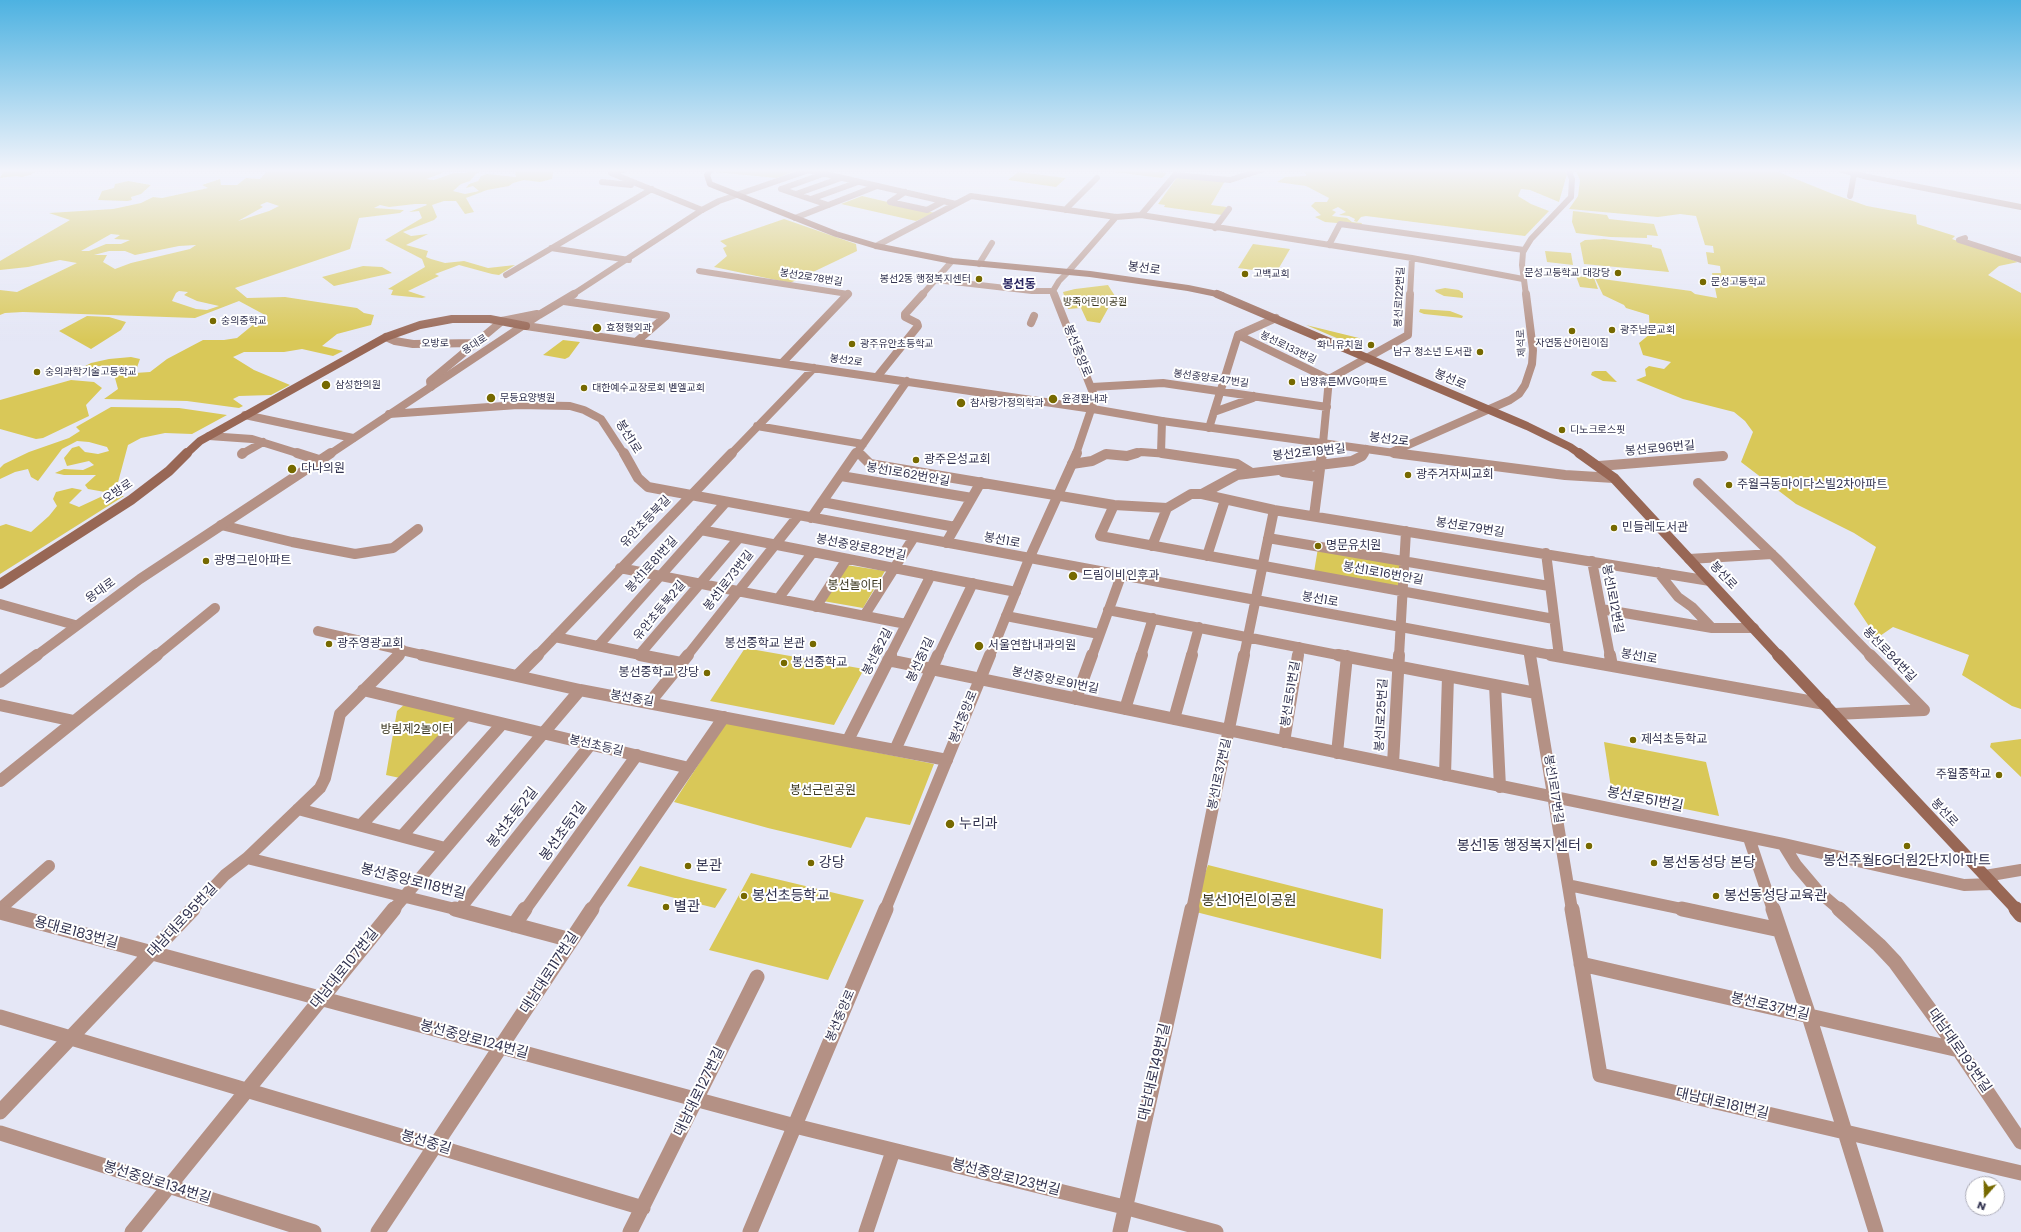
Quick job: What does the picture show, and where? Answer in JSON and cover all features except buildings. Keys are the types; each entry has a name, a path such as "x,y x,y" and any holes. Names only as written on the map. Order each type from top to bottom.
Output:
{"main road":[{"name":"봉선로","path":"817,226 876,246 952,261 1068,272 1210,292 1276,318 1553,438 1599,466 1614,478 2021,915"},
{"name":"오방로","path":"0,584 131,500 169,472 194,447 210,436 386,337 411,327 441,321 475,318 502,321 526,326"}],"street":[{"path":"506,275 588,226"},
{"name":"용대로","path":"0,682 140,578 389,414 526,326 546,311 629,260 678,226"},
{"path":"876,246 913,226"},
{"path":"936,280 1032,291 1053,291 1059,281 1108,226"},
{"path":"1206,226 1412,258 1523,279"},
{"path":"1329,245 1339,226"},
{"path":"1358,226 1524,250 1531,239 1544,226"},
{"path":"1965,238 1959,240 2021,260"},
{"path":"979,264 992,243"},
{"path":"551,248 629,260"},
{"name":"제석로","path":"1392,452 1489,410 1519,394 1526,385 1532,364 1532,333 1523,279 1522,258 1524,250"},
{"name":"봉선로122번길","path":"1365,357 1408,335 1412,258"},
{"path":"877,377 918,326 915,321 905,317 905,314 952,261"},
{"name":"봉선2로78번길","path":"699,271 848,294 782,363"},
{"name":"봉선중앙로","path":"750,1232 947,760 1029,559 1057,495 1082,444 1095,398 1092,387 1053,291"},
{"path":"564,301 666,316 636,342"},
{"path":"431,387 430,381 502,321 524,318 546,311"},
{"name":"봉선로133번길","path":"1238,335 1276,318"},
{"name":"봉선2로","path":"526,326 907,381 1162,421 1322,444 1565,475 1614,478"},
{"path":"1209,428 1238,335"},
{"name":"봉선로133번길","path":"1238,335 1329,379"},
{"name":"오방로","path":"386,337 395,341 413,344 475,343"},
{"path":"1314,516 1329,379 1365,357"},
{"name":"유안초등북길","path":"517,676 689,495 814,368"},
{"path":"811,518 907,381"},
{"name":"봉선중앙로47번길","path":"1092,387 1164,383 1327,406"},
{"path":"1214,412 1253,398 1254,396"},
{"name":"봉선1로","path":"389,414 518,405 570,406 584,410 601,419 617,441 638,478 644,485 798,516 1120,576 1825,704"},
{"path":"245,415 353,438"},
{"path":"1161,453 1162,421"},
{"path":"757,426 864,444"},
{"path":"210,436 233,439 248,438 319,460"},
{"path":"242,454 263,442"},
{"name":"봉선2로19번길","path":"1202,494 1237,475 1250,472 1352,461 1362,456 1366,449"},
{"path":"1072,464 1092,461 1106,454 1127,456 1141,452 1161,453 1237,464 1250,472"},
{"path":"857,454 861,455 870,464 1114,505 1167,508 1191,494 1202,494"},
{"name":"봉선로96번길","path":"1599,466 1723,456"},
{"path":"1272,470 1318,477"},
{"name":"봉선1로62번안길","path":"841,476 972,498"},
{"path":"946,543 981,482"},
{"name":"봉선로84번길","path":"1698,483 1772,554 1924,710 1835,714"},
{"name":"봉선로79번길","path":"1202,494 1274,510 1710,581"},
{"path":"1207,556 1226,500"},
{"name":"봉선1로81번길","path":"603,647 660,576 726,502"},
{"path":"822,502 955,527"},
{"name":"봉선1로16번안길","path":"1114,505 1100,536 1554,619"},
{"path":"1152,546 1167,508"},
{"name":"봉선1로37번길","path":"1192,911 1274,510"},
{"name":"봉선1로73번길","path":"650,702 798,516"},
{"path":"221,525 292,542 355,554 393,548 418,528"},
{"name":"봉선중앙로82번길","path":"701,530 1016,592"},
{"name":"봉선1로25번길","path":"1393,764 1406,531"},
{"path":"864,616 914,537"},
{"name":"유안초등북2길","path":"640,654 739,538"},
{"path":"1268,538 1549,586"},
{"path":"778,599 813,552"},
{"path":"1546,554 1559,656"},
{"path":"1689,559 1772,554"},
{"path":"816,607 847,559"},
{"name":"봉선1로12번길","path":"1592,561 1612,666"},
{"name":"유안초등북2길","path":"620,568 906,624"},
{"path":"1658,572 1678,597 1692,607 1712,628"},
{"name":"봉선중2길","path":"848,740 931,575"},
{"path":"1076,699 1120,576"},
{"name":"봉선중1길","path":"895,750 931,669 973,583"},
{"path":"0,604 75,625"},
{"path":"0,781 215,608"},
{"path":"1601,609 1712,628 1754,628"},
{"path":"1108,610 1299,647"},
{"path":"1006,616 1099,634"},
{"path":"1125,709 1153,618"},
{"path":"1174,719 1199,628"},
{"name":"봉선중길","path":"318,631 580,690 650,702 947,760"},
{"path":"555,637 681,663"},
{"name":"봉선1로25번길","path":"1299,647 1451,677"},
{"name":"봉선로51번길","path":"1284,742 1299,647"},
{"name":"대남대로95번길","path":"0,1112 153,954 225,875 247,858 323,783 339,717 363,690 403,650"},
{"name":"봉선1로17번길","path":"1529,651 1600,1075"},
{"path":"1337,753 1347,656"},
{"name":"봉선중앙로91번길","path":"888,660 1229,730"},
{"path":"1445,775 1451,677 1536,693"},
{"path":"1495,685 1500,787"},
{"name":"봉선초등길","path":"363,690 689,768"},
{"name":"대남대로107번길","path":"132,1232 405,896 580,690"},
{"path":"0,705 74,721"},
{"path":"361,825 466,715"},
{"name":"대남대로117번길","path":"378,1232 571,940 724,717"},
{"path":"402,836 502,724"},
{"name":"봉선로51번길","path":"1229,730 1500,787 1783,844 1964,885 1989,880 2021,870"},
{"name":"봉선초등2길","path":"459,910 591,744"},
{"name":"봉선초등1길","path":"514,925 637,755"},
{"path":"298,809 446,848"},
{"path":"1749,838 1809,1016 1876,1232"},
{"name":"대남대로193번길","path":"1783,844 1796,865 1818,891 1879,945 1895,962 1959,1050 2021,1142"},
{"name":"봉선중앙로118번길","path":"247,858 405,896 571,940"},
{"path":"0,910 49,866"},
{"path":"1568,885 1780,930"},
{"name":"용대로183번길","path":"0,910 153,954"},
{"name":"대남대로149번길","path":"1120,1232 1124,1207 1192,911"},
{"name":"봉선중앙로124번길","path":"153,954 795,1126"},
{"name":"봉선로37번길","path":"1581,964 1959,1050"},
{"name":"대남대로127번길","path":"630,1232 757,976"},
{"path":"0,1017 247,1090"},
{"name":"대남대로181번길","path":"1600,1075 1846,1132"},
{"name":"봉선중길","path":"247,1090 643,1208"},
{"name":"봉선중앙로123번길","path":"795,1126 1124,1207 1216,1232"},
{"path":"1846,1132 2021,1173"},
{"name":"봉선중앙로134번길","path":"0,1133 314,1232"},
{"path":"866,1232 893,1151"}],"green space":[{"path":"59,226 357,226 350,249 235,288 247,298 285,297 357,308 364,313 374,315 371,325 337,334 322,346 343,351 333,356 302,349 284,352 244,352 233,357 254,370 290,385 271,395 239,396 233,399 243,406 239,408 187,401 104,399 118,389 115,378 126,366 97,366 82,373 76,371 91,363 109,359 131,357 140,359 135,373 150,372 167,359 203,340 224,340 237,338 265,315 239,301 195,318 23,312 5,313 0,315 0,290 17,292 77,263 60,260 28,267 0,270 0,261","holes":["111,234 120,235 114,239 130,240 121,244 106,244 89,251 81,251","196,245 190,249 131,263 115,269 103,262 107,255 94,255 109,251 125,251 135,255 179,246","179,291 188,292 184,295 197,301 219,306 207,310 196,309 172,301 176,293"]},
{"path":"408,226 417,226 403,232 411,236 428,234 406,245 428,251 426,257 431,259 445,263 464,261 488,268 515,265 499,275 459,265 435,274 439,276 408,291 426,297 422,298 391,295 393,290 388,289 425,267 422,259 385,240"},
{"path":"762,226 806,226 856,244 857,251 790,283 714,267 727,256 723,248 727,246 720,241"},
{"path":"1449,226 1534,226 1525,236"},
{"path":"1574,226 1655,226 1658,236 1647,235 1647,238 1610,237 1576,233"},
{"path":"1699,226 1925,226 1955,236 1952,239 2018,262 1999,266 1988,275 2021,293 2021,709 2012,706 1962,675 1969,655 1893,627 1877,638 1854,604 1876,547 1854,533 1796,504 1741,462 1753,432 1745,421 1734,412 1683,399 1636,380 1646,376 1645,369 1649,366 1664,369 1671,362 1643,355 1639,343 1650,334 1649,315 1626,308 1624,305 1603,295 1595,278 1691,291 1695,294 1717,298 1712,273 1721,273 1720,266 1708,264 1706,252 1714,253 1713,246 1705,245"},
{"path":"1604,239 1652,245 1652,247 1661,249 1669,272 1584,264 1580,243 1585,240"},
{"path":"1253,244 1290,249 1276,273 1238,268"},
{"path":"1545,251 1571,253 1573,265 1547,262"},
{"path":"363,266 382,267 392,273 334,286 322,277"},
{"path":"1576,276 1594,278 1598,289 1580,287"},
{"name":"방죽어린이공원","path":"1108,285 1115,296 1100,323 1087,321 1081,308 1068,309 1063,292"},
{"path":"1445,288 1459,290 1463,293 1463,298 1444,296 1435,290"},
{"path":"1420,309 1450,311 1463,316 1462,318 1424,314 1419,312"},
{"path":"87,316 109,317 126,322 121,330 91,349 59,331"},
{"path":"1306,325 1363,339 1361,346 1358,347"},
{"path":"563,340 580,342 569,357 565,359 543,355"},
{"path":"1606,371 1617,382 1603,381 1591,375 1592,372"},
{"path":"71,380 94,382 102,388 86,405 89,416 43,438 36,439 0,429 0,400"},
{"path":"111,407 179,408 227,415 192,434 165,433 141,438 128,445 117,486 105,492 88,489 85,485 96,475 64,475 55,473 64,469 83,470 94,465 89,461 67,466 64,458 72,448 79,446 85,452 98,454 109,451 107,447 89,442 77,441 62,449 38,481 31,477 28,469 15,472 0,479 0,468 4,464 29,452 69,438 80,431 76,427"},
{"path":"72,488 82,490 69,503 79,507 107,494 124,496 0,574 0,526 6,524 31,532 49,516 57,506 53,499 56,492"},
{"path":"1318,548 1401,563 1400,586 1396,587 1314,572"},
{"name":"봉선놀이터","path":"846,565 885,571 863,608 823,601"},
{"path":"745,648 864,669 834,725 710,701"},
{"name":"방림제2놀이터","path":"405,704 456,715 457,721 400,778 386,775 397,711"},
{"name":"봉선근린공원","path":"726,722 934,764 910,825 866,817 851,848 768,828 674,802"},
{"path":"2021,739 2021,777 1990,747 1991,743"},
{"path":"1604,742 1706,762 1719,816 1612,794"},
{"name":"봉선1어린이공원","path":"1208,865 1383,909 1381,959 1192,911"},
{"path":"640,866 727,889 715,908 627,886"},
{"path":"751,873 864,900 828,980 709,950"}],"place":[{"name":"문성고등학교 대강당","path":"1618,273"},
{"name":"고백교회","path":"1245,274"},
{"name":"봉선2동 행정복지센터","path":"979,279"},
{"name":"문성고등학교","path":"1703,282"},
{"name":"숭의중학교","path":"213,321"},
{"name":"효정형외과","path":"597,328"},
{"name":"광주남문교회","path":"1612,330"},
{"name":"자연동산어린이집","path":"1572,331"},
{"name":"광주유안초등학교","path":"852,344"},
{"name":"화니유치원","path":"1371,345"},
{"name":"남구 청소년 도서관","path":"1480,352"},
{"name":"숭의과학기술고등학교","path":"37,372"},
{"name":"남양휴튼MVG아파트","path":"1292,382"},
{"name":"삼성한의원","path":"326,385"},
{"name":"대한예수교장로회 벧엘교회","path":"584,388"},
{"name":"무등요양병원","path":"491,398"},
{"name":"윤경환내과","path":"1053,399"},
{"name":"참사랑가정의학과","path":"961,403"},
{"name":"디노크로스핏","path":"1562,430"},
{"name":"광주은성교회","path":"916,460"},
{"name":"다나의원","path":"292,469"},
{"name":"광주겨자씨교회","path":"1408,475"},
{"name":"주월극동마이다스빌2차아파트","path":"1729,485"},
{"name":"민들레도서관","path":"1614,528"},
{"name":"명문유치원","path":"1318,546"},
{"name":"광명그린아파트","path":"206,561"},
{"name":"드림이비인후과","path":"1073,576"},
{"name":"광주영광교회","path":"329,644"},
{"name":"봉선중학교 본관","path":"813,644"},
{"name":"서울연합내과의원","path":"979,646"},
{"name":"봉선중학교","path":"784,663"},
{"name":"봉선중학교 강당","path":"707,673"},
{"name":"제석초등학교","path":"1633,740"},
{"name":"주월중학교","path":"1999,775"},
{"name":"누리과","path":"950,824"},
{"name":"봉선1동 행정복지센터","path":"1589,846"},
{"name":"봉선주월EG더원2단지아파트","path":"1907,846"},
{"name":"강당","path":"811,863"},
{"name":"봉선동성당 본당","path":"1654,863"},
{"name":"본관","path":"688,866"},
{"name":"봉선초등학교","path":"744,896"},
{"name":"봉선동성당교육관","path":"1716,896"},
{"name":"별관","path":"666,907"}],"district":[{"name":"봉선동","path":"1019,285"}]}
